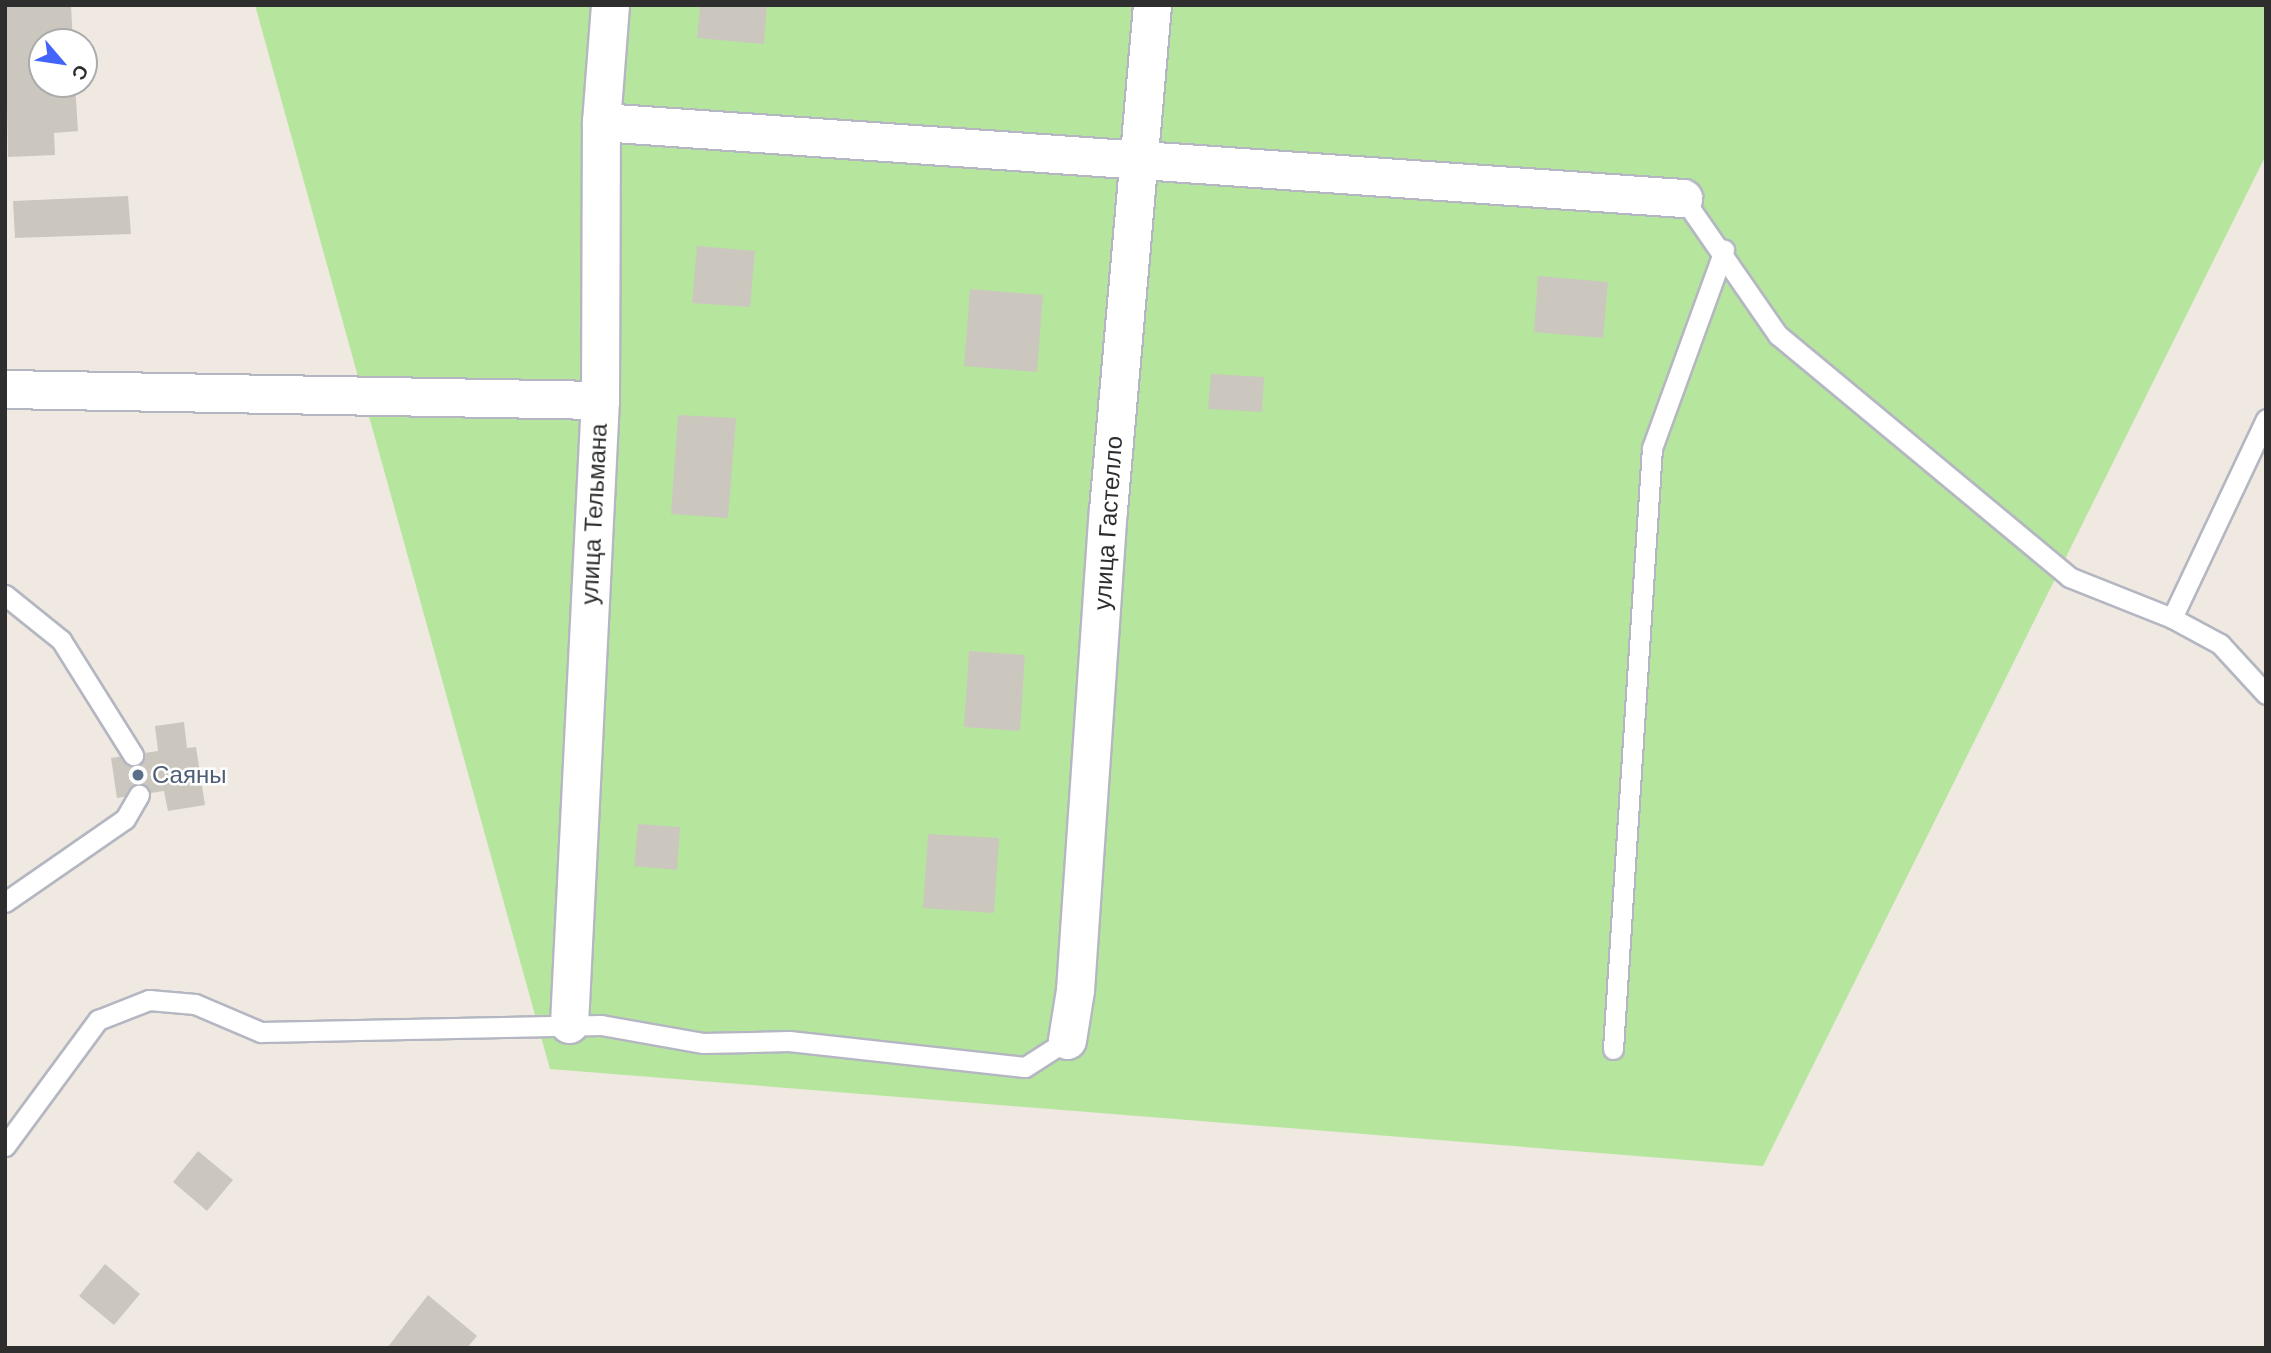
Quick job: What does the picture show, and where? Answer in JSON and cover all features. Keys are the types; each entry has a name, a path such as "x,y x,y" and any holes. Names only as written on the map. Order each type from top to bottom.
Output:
{"street":[{"name":"улица Тельмана","path":"569,1024 600,400 601,122 610,5"},
{"name":"улица Гастелло","path":"1067,1040 1075,990 1108,510 1152,5"},
{"path":"601,122 1683,198"},
{"path":"5,389 600,400"}],"lane":[{"path":"1683,198 1724,250 1778,335 2068,577 2172,618 2220,644 2266,694"},
{"path":"1613,1049 1652,448 1724,250"},
{"path":"2172,618 2266,419"},
{"path":"5,595 61,640 132,755"},
{"path":"5,902 125,819 139,795"},
{"path":"5,1146 97,1020 149,1000 195,1004 261,1032 569,1024 703,1043 789,1041 1025,1067 1067,1040"}],"green space":[{"path":"255,5 2266,5 2266,155 1763,1166 550,1069"}],"building":[{"path":"71,5 72,28 28,28 28,98 76,98 78,131 54,133 55,155 8,157 5,7"},
{"path":"700,5 767,5 764,44 697,38"},
{"path":"128,196 131,234 15,238 13,201"},
{"path":"697,246 755,251 750,307 692,303"},
{"path":"1538,276 1608,282 1603,338 1534,332"},
{"path":"970,289 1043,295 1037,372 964,366"},
{"path":"1211,374 1264,377 1262,412 1208,409"},
{"path":"678,415 736,418 728,518 671,514"},
{"path":"969,651 1025,655 1020,731 964,727"},
{"path":"184,722 187,748 196,747 205,805 168,811 164,791 117,798 111,758 158,751 155,726"},
{"path":"638,824 680,827 677,870 634,866"},
{"path":"928,834 999,838 994,913 923,908"},
{"path":"198,1151 233,1180 207,1211 173,1182"},
{"path":"105,1264 140,1294 114,1325 79,1296"},
{"path":"428,1295 477,1336 467,1348 387,1348"}],"place":[{"name":"Саяны","path":"138,775"}]}
